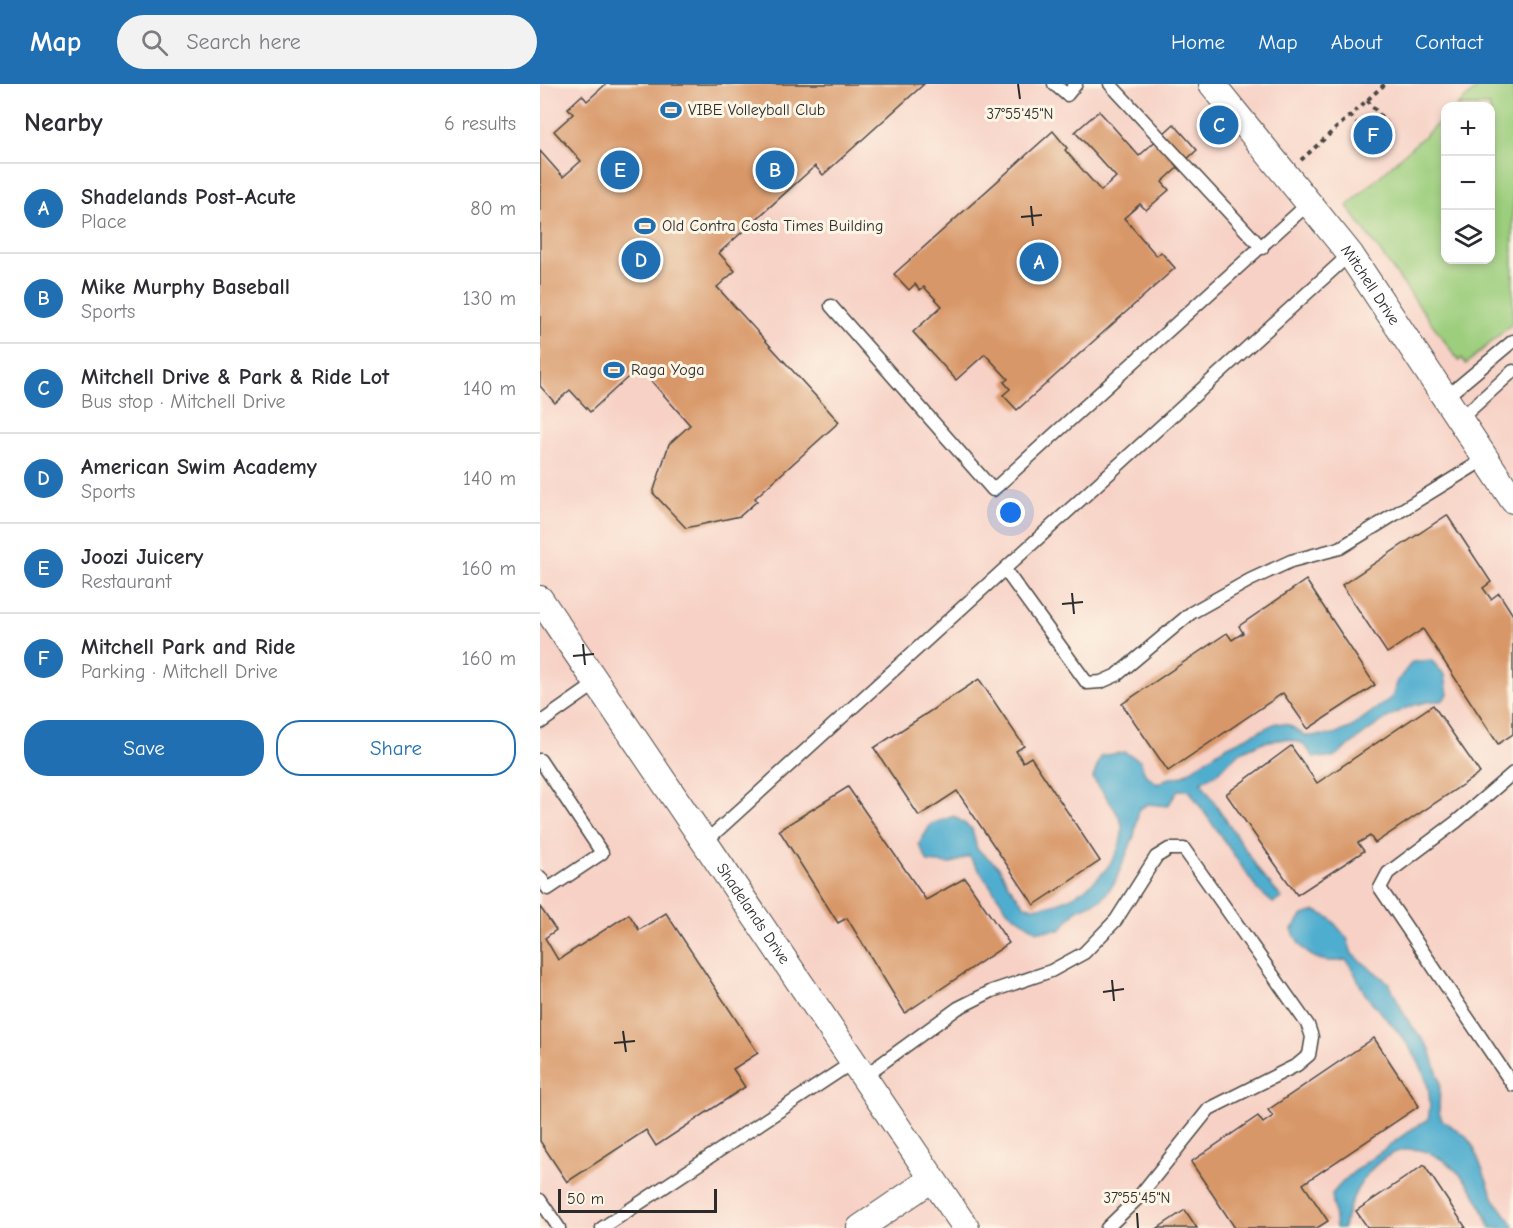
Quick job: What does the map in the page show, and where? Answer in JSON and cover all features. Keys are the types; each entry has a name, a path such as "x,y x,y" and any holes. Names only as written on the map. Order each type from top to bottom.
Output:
{"street":[{"name":"Mitchell Drive","path":"1212,84 1350,254 1513,500"},
{"name":"Shadelands Drive","path":"543,609 597,683 966,1228"},
{"path":"860,1228 933,1179"}],"lane":[{"path":"1054,84 1067,95 1076,84"},
{"path":"1110,84 1262,248"},
{"path":"831,306 993,490 1309,203"},
{"path":"705,842 1350,254"},
{"path":"1445,398 1513,341"},
{"path":"1460,420 1513,371"},
{"path":"1005,570 1087,683 1101,682 1117,675 1191,614 1250,580 1291,561 1340,548 1485,459"},
{"path":"540,723 597,683"},
{"path":"540,760 602,853 548,889 540,877"},
{"path":"1513,773 1456,822 1388,873 1380,888 1513,1085"},
{"path":"602,1228 958,1008 992,991 1051,971 1084,953 1116,920 1137,883 1156,857 1169,849 1184,849 1308,1025 1312,1037 1309,1055 1297,1065 1209,1109 1137,1199 1107,1228"},
{"path":"540,1200 559,1228"}],"path":[{"path":"1284,174 1385,84"},
{"path":"1367,100 1390,127"},
{"path":"1350,115 1374,142"}],"shaded area":[{"path":"540,84 1513,84 1513,1228 540,1228"}],"green space":[{"path":"1482,84 1513,84 1513,323 1466,364 1462,358 1459,361 1347,206 1441,121 1441,264 1495,264 1495,102 1462,102"}],"water":[{"path":"1431,660 1445,675 1448,694 1442,701 1427,702 1397,712 1332,758 1314,757 1302,743 1286,739 1263,742 1239,753 1216,774 1201,782 1262,875 1282,898 1273,903 1258,890 1189,790 1178,790 1168,806 1148,804 1139,809 1134,836 1115,882 1102,899 1077,910 1060,930 1037,931 1008,911 969,856 951,864 928,862 919,844 931,824 954,816 972,829 977,849 999,867 1008,884 1025,906 1041,907 1058,903 1090,885 1104,872 1121,841 1121,820 1093,778 1101,756 1124,752 1140,760 1145,774 1158,784 1166,779 1182,776 1224,748 1276,723 1289,725 1306,736 1331,735 1350,728 1392,697 1398,680 1412,662"},
{"path":"1316,911 1330,918 1347,938 1352,954 1389,983 1406,1018 1430,1049 1440,1082 1439,1112 1442,1120 1466,1136 1473,1146 1494,1199 1513,1224 1513,1228 1490,1228 1475,1195 1461,1176 1443,1160 1415,1149 1399,1151 1385,1158 1372,1169 1353,1197 1344,1228 1336,1228 1332,1194 1359,1168 1428,1120 1430,1102 1428,1085 1414,1054 1366,996 1346,960 1319,959 1300,946 1292,929 1303,915"}],"building":[{"name":"Old Contra Costa Times Building","path":"606,84 924,84 823,175 815,166 719,253 735,271 717,287 839,422 755,498 757,501 740,516 686,528 653,493 669,444 690,425 639,367 590,412 570,390 555,403 540,386 540,151 563,177 581,161 554,131 573,114 568,108 582,95 587,101"},
{"path":"1099,111 1139,156 1174,124 1197,150 1162,182 1169,190 1146,210 1140,204 1124,218 1157,256 1161,252 1175,268 1017,410 1003,395 1010,389 1004,382 1008,379 985,354 956,380 913,332 942,306 924,287 920,290 915,284 909,290 894,274 1053,131 1067,148 1065,150 1101,191 1116,177 1075,132"},
{"path":"1447,515 1491,582 1483,588 1491,599 1499,593 1513,615 1513,734 1498,744 1423,629 1387,653 1342,585"},
{"path":"1306,580 1375,685 1308,729 1283,693 1168,771 1122,704 1227,633 1232,640 1243,633 1239,626"},
{"path":"979,679 1024,746 1016,751 1023,762 1031,757 1100,861 1034,905 957,791 919,816 874,748"},
{"path":"1433,705 1480,773 1375,843 1370,836 1358,843 1364,851 1297,895 1226,794 1291,746 1317,783"},
{"path":"848,787 926,900 965,878 1009,943 905,1013 847,918 838,923 779,830"},
{"path":"540,907 556,930 545,938 558,960 629,914 639,930 666,913 758,1053 733,1069 745,1087 656,1146 646,1130 567,1182 540,1141"},
{"path":"1374,1038 1419,1106 1303,1184 1328,1221 1317,1228 1235,1228 1191,1162 1258,1116 1263,1123 1273,1116 1268,1110"},
{"path":"1424,1165 1466,1228 1368,1228 1356,1211"},
{"path":"1185,1210 1197,1228 1158,1228"}],"place":[{"name":"VIBE Volleyball Club","path":"671,110"},
{"name":"Mitchell Drive & Park & Ride Lot","path":"1219,125"},
{"name":"Mitchell Park and Ride","path":"1373,135"},
{"name":"Joozi Juicery","path":"620,170"},
{"name":"Mike Murphy Baseball","path":"775,170"},
{"name":"Old Contra Costa Times Building","path":"645,226"},
{"name":"American Swim Academy","path":"641,260"},
{"name":"Shadelands Post-Acute","path":"1039,262"},
{"name":"Raga Yoga","path":"614,370"}]}
